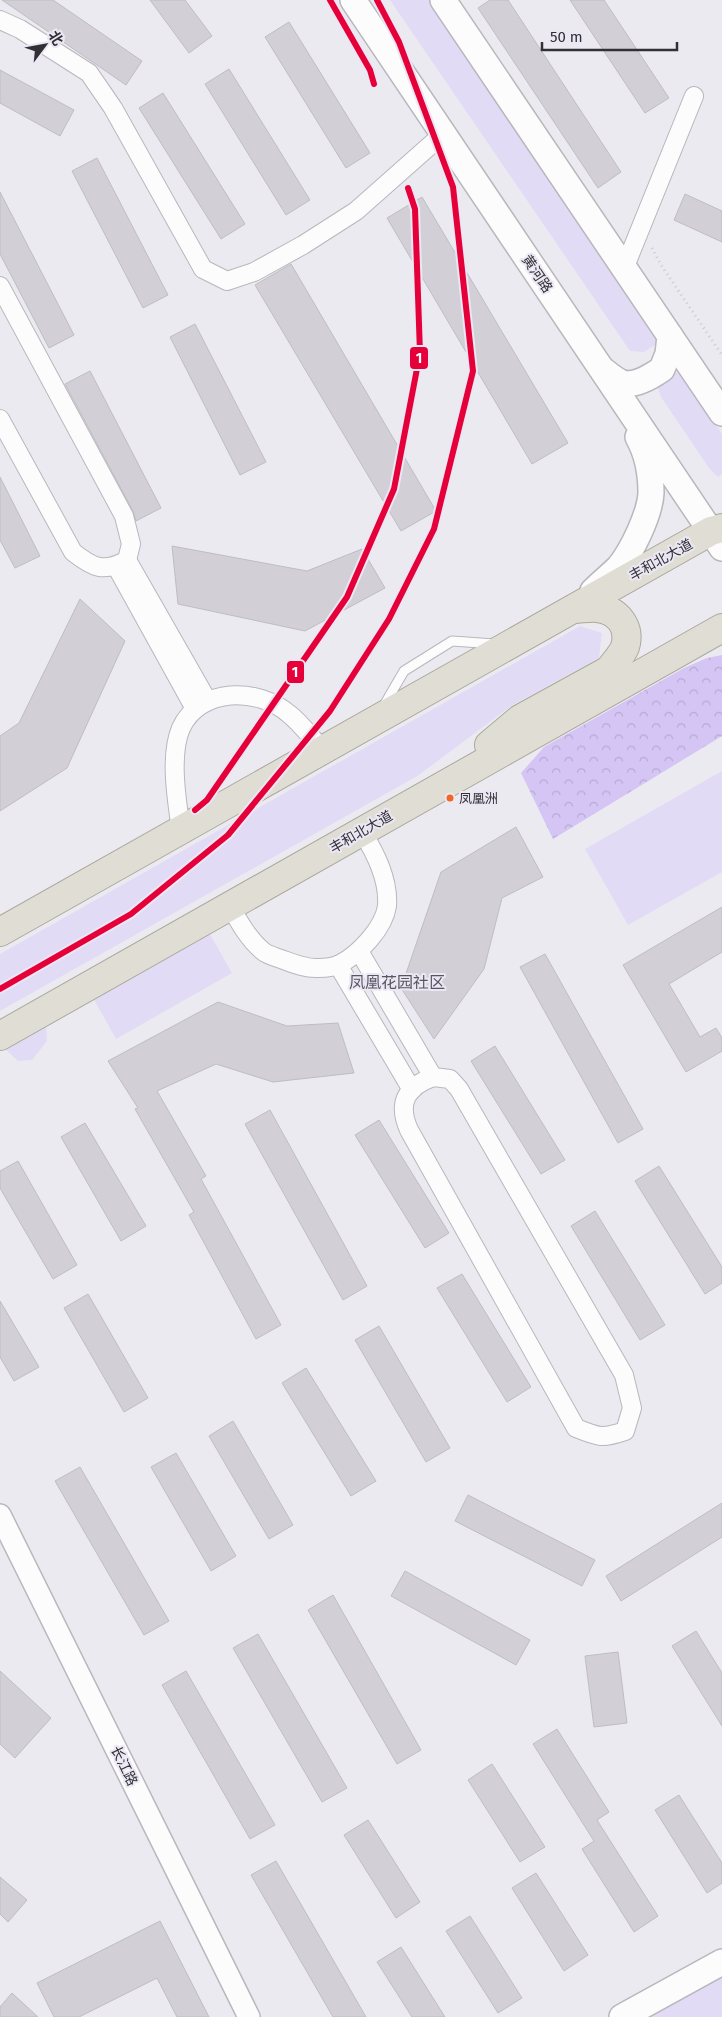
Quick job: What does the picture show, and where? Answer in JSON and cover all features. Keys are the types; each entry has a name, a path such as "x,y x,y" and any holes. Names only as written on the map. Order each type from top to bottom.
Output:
{"highway":[{"name":"丰和北大道","path":"0,932 574,609 718,536"},
{"path":"574,609 598,608 611,612 621,619 628,634 624,649 609,670"},
{"path":"429,793 520,719 722,608"},
{"name":"丰和北大道","path":"0,1036 722,628"}],"main road":[{"name":"黄河路","path":"353,0 603,370 718,536"},
{"path":"443,0 722,413"},
{"path":"603,370 622,383 633,383 648,378 662,369 668,354 670,336"},
{"path":"670,336 722,383"},
{"path":"574,609 619,567 646,516 651,494 646,452 603,370"},
{"path":"622,2017 722,1962"}],"street":[{"path":"0,20 20,29 89,73 113,108 204,270 227,281 254,272 303,245 356,211 443,134"},
{"path":"624,269 694,96"},
{"path":"0,286 124,516 131,544 122,563"},
{"path":"0,419 73,552 86,563 99,569 122,563"},
{"path":"122,563 201,704"},
{"path":"181,830 176,779 176,750 181,728 201,704 240,695 265,699 289,713 322,750"},
{"path":"230,906 242,928 264,953 292,963 316,968 338,965 359,951 372,936 387,908 387,897 382,872 374,850 362,831"},
{"path":"359,951 433,1077"},
{"path":"338,965 412,1090"},
{"path":"433,1077 450,1079 459,1089 624,1375 632,1408 625,1431 609,1436 596,1436 576,1428 408,1130 403,1116 405,1099 412,1090 422,1081 433,1077"},
{"name":"长江路","path":"0,1515 248,2017"}],"path":[{"path":"641,228 661,265 722,355"}],"shaded area":[{"path":"390,0 429,0 658,334 655,345 644,352 630,351"},
{"path":"676,372 685,376 722,434 722,474 718,477 709,468 661,397 657,385"},
{"path":"580,626 602,633 599,658 511,706 419,775 0,1011 0,954"},
{"path":"722,771 722,872 628,925 585,849"},
{"path":"208,931 232,973 116,1039 92,996"},
{"path":"46,1022 47,1041 32,1060 18,1061 4,1048"},
{"path":"722,1972 722,2017 641,2017"}],"green space":[{"path":"722,655 722,736 553,839 521,773 544,747 684,668 707,658"}],"building":[{"path":"2,0 53,0 142,61 126,85"},
{"path":"150,0 185,0 212,36 189,53"},
{"path":"490,0 508,0 621,172 598,188 478,8"},
{"path":"570,0 604,0 669,98 645,113"},
{"path":"289,22 370,153 346,168 265,37"},
{"path":"229,69 310,200 286,215 205,84"},
{"path":"0,70 74,110 60,136 0,103"},
{"path":"163,93 245,224 221,239 139,108"},
{"path":"97,158 168,295 143,308 72,171"},
{"path":"0,192 74,335 49,348 0,254"},
{"path":"685,194 722,211 722,242 674,220"},
{"path":"422,197 568,443 532,464 387,218"},
{"path":"291,264 436,511 401,531 255,285"},
{"path":"195,324 266,462 240,475 170,337"},
{"path":"90,371 161,508 136,521 133,511 65,384"},
{"path":"0,477 40,556 15,568 0,540"},
{"path":"172,546 307,571 362,549 385,588 305,631 178,604"},
{"path":"80,599 125,641 67,768 0,811 0,736 19,723"},
{"path":"516,827 543,877 502,898 484,969 434,1039 401,988 441,872"},
{"path":"722,907 722,952 669,984 700,1037 716,1028 722,1038 722,1051 686,1072 623,965"},
{"path":"545,954 643,1129 618,1143 520,967"},
{"path":"218,1002 287,1026 338,1023 354,1073 273,1082 216,1064 157,1091 206,1176 201,1179 281,1325 256,1339 189,1215 194,1212 135,1109 138,1108 108,1061"},
{"path":"495,1046 565,1160 541,1174 471,1061"},
{"path":"270,1110 367,1286 343,1300 245,1124"},
{"path":"379,1120 449,1233 425,1248 355,1135"},
{"path":"85,1123 146,1226 121,1241 61,1137"},
{"path":"18,1161 77,1265 53,1279 0,1188 0,1171"},
{"path":"659,1166 722,1267 722,1283 705,1294 635,1181"},
{"path":"595,1211 665,1325 640,1340 571,1226"},
{"path":"462,1274 531,1387 507,1402 437,1288"},
{"path":"88,1294 148,1398 124,1412 64,1308"},
{"path":"0,1301 39,1367 14,1381 0,1357"},
{"path":"379,1326 450,1448 426,1462 355,1340"},
{"path":"306,1368 376,1481 351,1496 282,1383"},
{"path":"233,1421 293,1525 269,1539 209,1436"},
{"path":"176,1453 236,1556 211,1571 151,1467"},
{"path":"80,1467 169,1621 144,1635 55,1481"},
{"path":"468,1495 595,1560 582,1586 455,1521"},
{"path":"722,1503 722,1537 621,1601 606,1576"},
{"path":"405,1571 530,1640 516,1665 391,1596"},
{"path":"333,1595 421,1750 397,1764 308,1610"},
{"path":"696,1631 722,1673 722,1726 672,1646"},
{"path":"258,1634 347,1788 322,1802 233,1648"},
{"path":"618,1652 627,1723 594,1727 585,1656"},
{"path":"0,1671 51,1718 15,1758 0,1744"},
{"path":"186,1671 275,1825 250,1839 162,1685"},
{"path":"557,1729 609,1812 597,1820 658,1916 634,1932 582,1849 594,1841 533,1744"},
{"path":"492,1764 545,1847 520,1862 468,1780"},
{"path":"679,1795 722,1863 722,1883 707,1893 655,1810"},
{"path":"368,1820 420,1902 396,1918 344,1835"},
{"path":"276,1861 366,2017 333,2017 251,1875"},
{"path":"536,1873 588,1955 564,1971 512,1888"},
{"path":"0,1877 27,1900 8,1922 0,1914"},
{"path":"470,1916 522,1998 498,2013 446,1931"},
{"path":"160,1921 209,2017 177,2017 157,1978 79,2017 54,2017 37,1983"},
{"path":"401,1947 445,2017 412,2017 377,1962"},
{"path":"12,1993 38,2017 0,2017 0,2007"}],"transit line":[{"name":"1","path":"330,0 370,70 374,84"},
{"name":"1","path":"0,989 131,914 228,835 330,711 389,619 434,529 473,371 453,187 399,42 377,0"},
{"name":"1","path":"195,810 207,800 347,597 394,489 420,353 415,209 408,188"}],"place":[{"name":"凤凰洲","path":"450,798"}],"district":[{"name":"凤凰花园社区","path":"397,982"}]}
